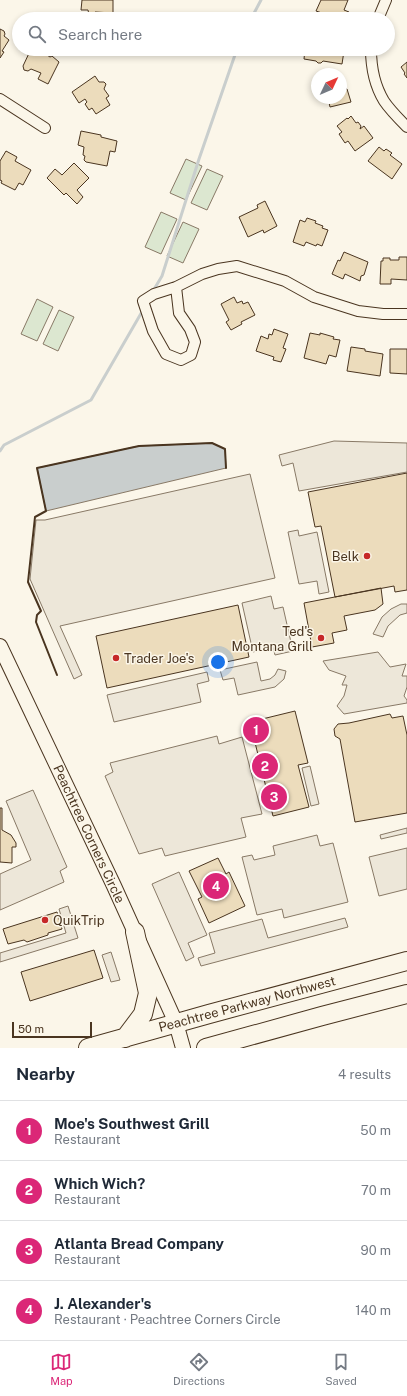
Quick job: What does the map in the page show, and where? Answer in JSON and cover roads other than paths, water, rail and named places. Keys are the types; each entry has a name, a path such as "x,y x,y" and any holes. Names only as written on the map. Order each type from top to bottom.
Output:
{"highway":[{"path":"125,1038 143,1014 148,993 135,932"},
{"name":"Peachtree Parkway Northwest","path":"88,1048 407,961"},
{"path":"206,1048 407,994"}],"street":[{"path":"381,12 386,0"},
{"path":"371,56 375,80 384,101 407,127"},
{"path":"0,99 45,128"},
{"path":"176,287 179,313 190,329 195,342 191,355 182,360 166,354 153,331 143,301 154,294 176,287 202,274 218,269 237,266 286,281 314,297 358,311 383,314 407,314"},
{"name":"Peachtree Corners Circle","path":"0,646 135,932 176,1023 183,1048"},
{"name":"Peachtree Corners Circle","path":"176,1023 194,1048"}],"waterway":[{"path":"255,12 261,0"},
{"path":"153,291 162,276 199,159 235,56"},
{"path":"0,451 4,445 91,400 143,310"}],"place":[{"name":"Belk","path":"367,556"},
{"name":"Ted's Montana Grill","path":"321,638"},
{"name":"Trader Joe's","path":"116,658"},
{"name":"Moe's Southwest Grill","path":"256,730"},
{"name":"Which Wich?","path":"265,766"},
{"name":"Atlanta Bread Company","path":"274,797"},
{"name":"J. Alexander's","path":"216,886"},
{"name":"QuikTrip","path":"45,920"}]}
